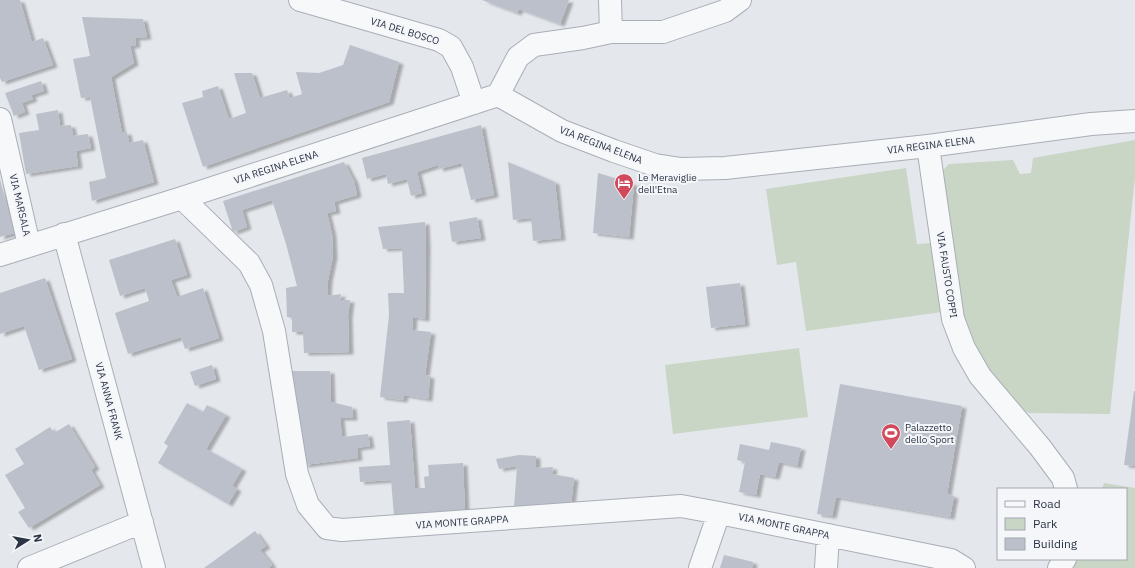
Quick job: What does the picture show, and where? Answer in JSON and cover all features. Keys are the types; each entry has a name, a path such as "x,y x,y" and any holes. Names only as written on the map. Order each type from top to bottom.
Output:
{"street":[{"name":"VIA DEL BOSCO","path":"300,0 439,40 451,47 462,67 474,103"},
{"path":"610,0 611,32"},
{"path":"498,96 518,57 534,45 583,38 611,32 663,32 725,11 740,0"},
{"name":"VIA REGINA ELENA","path":"0,255 498,96 562,131 655,165 681,169 725,168 928,146 1091,124 1135,121"},
{"name":"VIA MARSALA","path":"0,119 29,245"},
{"name":"VIA FAUSTO COPPI","path":"928,146 953,319 964,348 980,376 1040,447 1063,478 1066,488"},
{"name":"VIA MONTE GRAPPA","path":"182,198 249,263 261,285 274,331 297,474 308,505 327,528 342,530 681,506 951,560 964,568"},
{"name":"VIA ANNA FRANK","path":"64,234 154,568"},
{"path":"700,568 719,513"},
{"path":"29,568 142,522"},
{"path":"826,568 828,536"}],"green space":[{"path":"1135,140 1135,177 1110,414 1029,413 1022,409 981,358 967,335 941,172 949,164 1013,160 1020,174 1031,173 1033,158"},
{"path":"906,168 917,244 932,243 942,312 806,331 796,262 777,265 766,189"},
{"path":"799,348 808,417 673,434 665,365"},
{"path":"1104,483 1135,488 1135,568 1066,568 1073,560 1127,560 1127,488 1102,488"}],"building":[{"path":"0,0 20,0 32,42 43,38 53,65 2,82 0,78"},
{"path":"482,0 569,0 560,24 519,9 517,13"},
{"path":"82,17 143,19 147,37 135,38 136,45 130,46 134,63 111,77 122,133 127,132 129,143 143,140 154,182 92,201 89,182 106,178 90,97 81,98 73,59 90,56"},
{"path":"350,45 399,62 389,102 203,167 182,103 203,97 202,91 218,86 229,119 246,113 234,73 252,73 260,98 287,90 290,98 302,94 296,72 319,73 343,65"},
{"path":"41,81 44,91 31,95 33,99 22,103 25,112 14,116 5,93"},
{"path":"58,110 60,126 71,125 73,136 88,134 91,148 76,151 78,166 26,174 19,133 39,130 36,114"},
{"path":"481,125 494,195 471,200 462,163 439,169 438,165 417,172 422,193 411,196 407,179 388,184 386,174 367,179 362,158"},
{"path":"344,162 354,181 357,195 334,202 336,211 327,213 332,234 333,256 328,280 327,296 341,294 340,300 350,300 348,316 349,352 304,353 303,332 292,332 292,318 287,317 286,288 297,286 272,200 242,210 247,227 233,232 223,201"},
{"path":"508,162 555,182 561,238 533,241 531,218 513,220"},
{"path":"598,173 634,184 629,237 593,233"},
{"path":"0,179 14,233 0,237"},
{"path":"477,217 481,238 452,242 449,222"},
{"path":"425,222 425,319 413,317 412,330 431,332 425,375 430,376 428,399 404,395 403,400 380,397 389,315 388,293 404,293 402,248 383,249 378,227"},
{"path":"175,239 187,275 171,280 177,297 203,288 219,338 185,349 181,337 128,354 115,313 149,301 145,288 120,296 109,260"},
{"path":"45,278 72,359 39,370 24,326 0,334 0,293"},
{"path":"740,283 745,324 711,328 706,287"},
{"path":"212,365 216,379 195,386 190,372"},
{"path":"291,371 330,371 331,402 352,407 353,418 340,418 342,437 368,434 370,446 357,448 358,458 304,465"},
{"name":"Palazzetto dello Sport","path":"840,384 962,406 947,494 954,496 950,517 836,497 832,516 817,514"},
{"path":"1135,391 1135,466 1124,465"},
{"path":"187,403 203,412 207,405 226,415 206,449 242,469 232,486 237,489 228,504 158,463 168,446 164,443"},
{"path":"410,420 415,488 425,488 424,477 429,476 428,465 463,463 465,512 394,516 391,480 360,482 359,467 390,465 387,422"},
{"path":"69,424 95,467 91,470 100,485 29,528 18,512 25,508 5,475 24,464 15,449 50,427 54,433"},
{"path":"771,442 801,448 797,466 779,462 775,477 760,474 756,495 739,492 745,462 737,460 740,444 769,450"},
{"path":"519,455 536,456 536,468 553,467 552,474 574,478 571,504 514,508 517,466 499,469 496,459"},
{"path":"255,531 266,546 260,550 272,565 268,568 204,568"},
{"path":"724,555 753,562 752,568 720,568"}],"place":[{"name":"Le Meraviglie dell'Etna","path":"624,200"},
{"name":"Palazzetto dello Sport","path":"891,450"}]}
